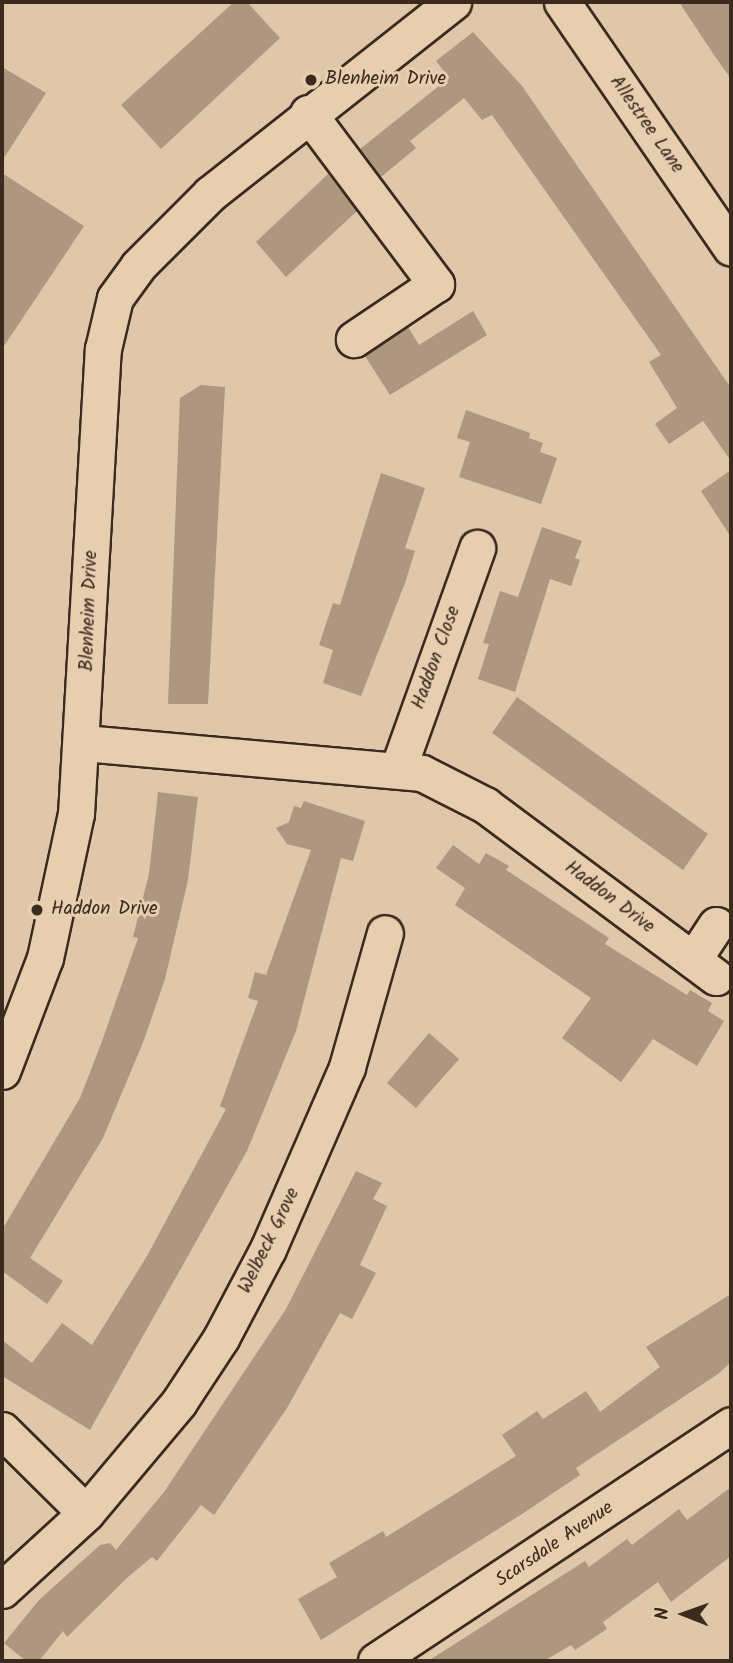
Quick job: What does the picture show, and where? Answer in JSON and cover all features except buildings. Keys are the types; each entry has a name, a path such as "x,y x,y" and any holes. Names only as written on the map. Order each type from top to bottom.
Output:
{"street":[{"name":"Blenheim Drive","path":"2,1070 41,970 64,883 84,743 107,323 115,298 170,231 308,113 453,2"},
{"name":"Allestree Lane","path":"562,2 731,248"},
{"path":"308,113 436,284 354,339"},
{"name":"Haddon Close","path":"398,769 477,548"},
{"name":"Haddon Drive","path":"84,743 398,769 422,774 485,805 704,969 716,925"},
{"name":"Welbeck Grove","path":"2,1590 86,1513 179,1402 221,1338 268,1250 347,1067 385,933"},
{"name":"Scarsdale Avenue","path":"376,1661 731,1425"},
{"path":"2,1430 86,1513"}],"place":[{"name":"Blenheim Drive","path":"311,80"},
{"name":"Haddon Drive","path":"37,910"}]}
